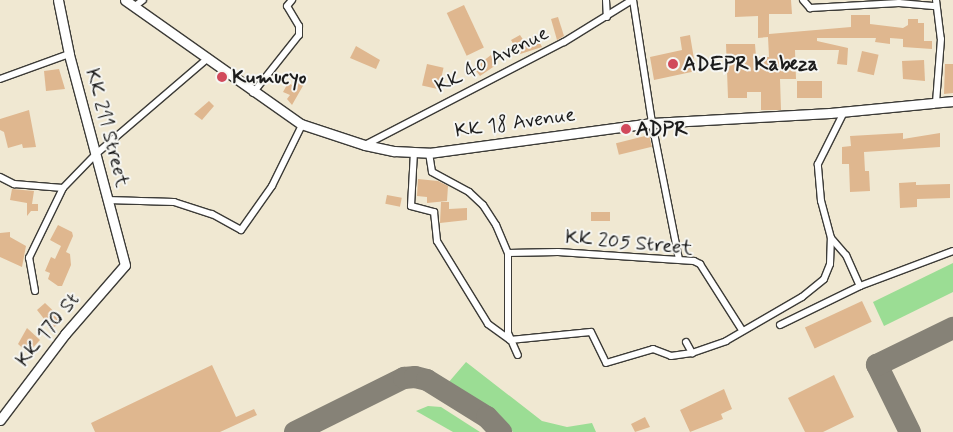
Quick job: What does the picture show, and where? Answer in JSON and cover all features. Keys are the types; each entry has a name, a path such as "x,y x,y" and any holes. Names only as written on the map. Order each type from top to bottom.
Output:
{"main road":[{"name":"KK 211 Street","path":"58,0 69,54 125,265"},
{"name":"KK 18 Avenue","path":"125,0 208,58 253,93 302,125 364,145 414,152 429,153 652,123 844,112 953,101"},
{"name":"KK 170 St","path":"0,420 65,334 125,265"}],"street":[{"path":"135,6 143,0"},
{"path":"253,93 299,35 300,26 287,6 292,0"},
{"path":"606,0 607,17"},
{"path":"632,0 652,123 679,260"},
{"name":"KK 40 Avenue","path":"364,145 607,17 632,0"},
{"path":"803,0 810,8 936,3 941,39 936,102"},
{"path":"0,79 69,54"},
{"path":"35,292 29,258 63,188 96,154 208,58"},
{"path":"510,340 591,332 595,333 606,363 653,349 671,356 692,353 726,341 742,330 802,297 824,279 830,264 831,238 821,201 818,164 844,112"},
{"path":"108,200 174,202 212,214 241,230 272,186 302,125"},
{"path":"414,152 411,206 434,212 437,241 446,257 488,324 510,340 518,355"},
{"path":"429,153 432,172 469,192 483,204 496,225 508,253 510,340"},
{"path":"0,177 14,184 63,188"},
{"path":"831,238 846,256 860,286"},
{"path":"780,325 860,286 953,251"},
{"name":"KK 205 Street","path":"508,253 558,252 679,260 700,264 742,330"},
{"path":"686,342 692,353"}],"green space":[{"path":"953,263 953,292 884,326 873,302"},
{"path":"466,362 542,421 567,427 592,423 596,432 513,432 499,414 448,383"},
{"path":"428,406 441,407 480,432 453,432 416,411"}],"building":[{"path":"735,0 791,0 792,14 769,14 769,34 851,27 851,15 870,15 870,24 903,28 908,25 908,19 918,19 918,23 924,23 924,41 932,41 932,49 903,47 903,39 890,38 890,44 875,42 876,38 817,38 817,41 848,48 847,65 837,64 839,50 795,50 796,79 780,79 781,110 761,110 761,92 747,92 747,98 728,98 726,44 755,44 756,57 769,57 768,37 758,38 758,16 735,17"},
{"path":"464,5 484,48 467,56 447,13"},
{"path":"558,17 564,36 557,40 551,19"},
{"path":"520,35 524,41 536,35 542,47 514,56 509,48 514,45 511,40"},
{"name":"ADEPR Kabeza","path":"690,35 696,71 654,80 650,57 682,50 680,37"},
{"path":"356,46 380,60 376,69 350,58"},
{"path":"862,51 879,55 874,75 857,71"},
{"path":"491,55 496,65 480,76 474,68"},
{"path":"924,60 925,81 903,79 902,61"},
{"path":"427,64 444,68 439,89 422,85"},
{"path":"945,64 953,64 953,93 944,94"},
{"path":"59,69 65,89 46,91 44,71"},
{"path":"295,81 304,84 292,105 287,99 290,95 283,92 288,83 292,85"},
{"path":"797,81 822,81 822,98 797,98"},
{"path":"209,101 214,106 202,120 194,114"},
{"path":"29,110 36,147 23,148 22,144 8,148 4,132 0,130 0,119"},
{"path":"903,133 903,139 940,133 940,147 864,152 865,171 869,171 870,191 850,192 849,164 842,164 842,147 851,146 850,136"},
{"path":"649,135 652,147 619,155 616,143"},
{"path":"418,179 438,181 448,186 447,201 427,203 427,197 417,196"},
{"path":"916,182 916,185 950,184 950,198 917,199 917,207 900,208 899,183"},
{"path":"12,189 34,191 32,204 38,204 38,211 31,211 27,216 27,203 10,200"},
{"path":"387,195 402,198 400,207 385,204"},
{"path":"441,202 449,202 449,209 467,208 467,220 440,223"},
{"path":"591,212 610,212 610,221 591,221"},
{"path":"58,225 72,232 73,236 66,252 70,254 71,265 62,286 58,286 48,279 50,273 45,271 51,257 55,259 61,246 50,240"},
{"path":"10,232 10,237 26,246 22,267 0,257 0,233"},
{"path":"862,301 872,322 815,348 805,328"},
{"path":"45,303 63,320 52,329 37,310"},
{"path":"27,328 40,340 28,353 18,344"},
{"path":"212,365 236,417 254,409 257,415 220,432 95,432 91,423"},
{"path":"834,375 854,417 823,432 805,432 788,398"},
{"path":"724,389 732,409 721,414 723,419 690,432 680,410"},
{"path":"645,417 650,427 635,432 631,424"}],"taxiway":[{"path":"910,432 877,365 953,328"},
{"path":"295,432 404,378 415,377 427,380 487,417 501,432"}],"place":[{"name":"ADEPR Kabeza","path":"673,64"},
{"name":"Kumucyo","path":"222,77"},
{"name":"ADPR","path":"626,129"}]}
